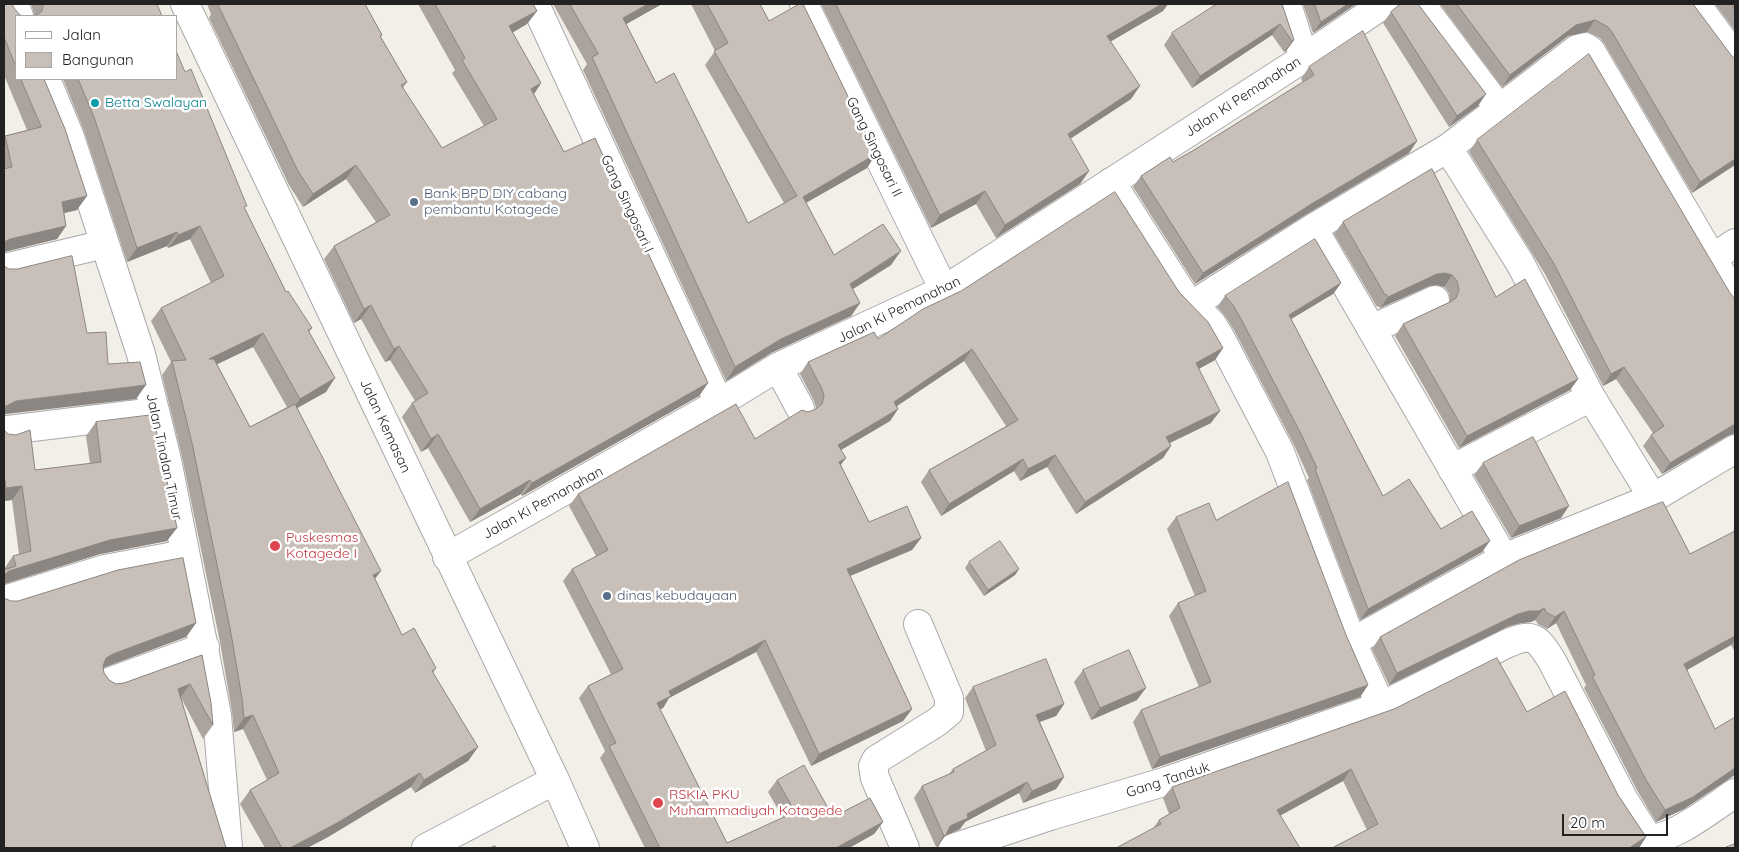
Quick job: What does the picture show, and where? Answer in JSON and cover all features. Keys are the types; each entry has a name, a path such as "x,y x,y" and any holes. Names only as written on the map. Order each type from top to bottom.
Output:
{"street":[{"name":"Jalan Kemasan","path":"185,4 555,780 585,848"},
{"name":"Gang Singosari I","path":"535,4 719,403"},
{"name":"Gang Singosari II","path":"804,4 944,290"},
{"path":"1287,4 1304,58"},
{"name":"Jalan Ki Pemanahan","path":"447,556 719,403 778,367 944,290 1304,58 1384,4"},
{"path":"1421,4 1499,108"},
{"path":"1696,4 1730,40"},
{"path":"1192,305 1313,228 1448,148 1577,49 1585,46 1591,51 1735,297"},
{"name":"Jalan Tinalan Timur","path":"46,80 70,137 141,354 167,460 217,715 228,848"},
{"path":"1448,148 1520,263 1591,397 1653,498"},
{"path":"1111,182 1184,296 1212,324 1280,452 1352,642 1381,706"},
{"path":"1313,228 1504,558"},
{"path":"1712,259 1735,243"},
{"path":"4,268 105,244"},
{"path":"1372,330 1435,300"},
{"path":"778,367 800,408"},
{"path":"1452,469 1591,397"},
{"path":"4,432 155,412"},
{"path":"1352,642 1504,558 1653,498 1735,449"},
{"path":"4,600 105,569 185,554"},
{"path":"905,848 875,778 873,766 876,760 937,722 948,712 949,698 918,624"},
{"name":"Gang Tanduk","path":"953,848 1050,816 1167,781 1381,706 1506,644 1528,636 1536,639 1543,646 1552,661 1624,800 1648,838 1661,838 1680,830 1735,793"},
{"path":"109,682 205,648"},
{"path":"426,848 555,780"}],"building":[{"path":"4,4 12,4 20,15 15,15 15,64 4,37"},
{"path":"44,4 157,4 162,15 36,15 41,12"},
{"path":"218,4 365,4 382,35 380,36 407,82 401,85 442,148 497,119 462,60 465,58 435,4 533,4 537,11 509,26 541,83 531,89 564,152 595,138 708,383 532,483 530,480 480,509 438,434 431,439 412,403 428,393 399,346 394,349 371,305 364,309 334,246 390,215 356,165 313,194 298,171"},
{"path":"570,4 648,4 623,18 656,83 674,73 748,223 797,196 714,51 728,43 707,4 760,4 769,21 799,4 803,4 876,154 803,197 834,255 883,224 901,251 850,284 860,303 781,339 735,367 592,57 598,54"},
{"path":"836,4 1162,4 1107,36 1140,86 1068,134 1089,171 1005,225 985,191 940,215"},
{"path":"1217,4 1282,4 1294,40 1292,41 1280,24 1200,76 1172,33"},
{"path":"1315,4 1348,4 1321,22"},
{"path":"1401,4 1418,4 1486,94 1457,116 1391,12"},
{"path":"1457,4 1693,4 1735,59 1735,159 1700,182 1608,27 1595,20 1576,25 1510,75"},
{"path":"1363,31 1417,141 1313,203 1203,273 1141,176 1170,157 1173,162 1194,150 1314,75 1309,67"},
{"path":"1589,54 1735,299 1735,424 1670,463 1651,435 1664,426 1624,367 1611,374 1553,262 1477,140"},
{"path":"178,56 185,72 191,69 247,206 244,207 286,292 288,291 312,328 308,330 335,378 300,399 263,333 209,359 214,359 250,427 295,404 381,571 373,575 402,635 414,628 436,668 432,671 478,747 424,780 420,773 337,823 290,848 282,848 250,790 279,773 253,715 244,718 230,628 192,443 172,361 186,360 161,308 224,276 200,226 178,235 177,232 137,248 94,117 78,80 178,80"},
{"path":"21,80 44,80 65,129 87,196 62,202 66,226 4,242 4,169 12,167 5,136 41,127"},
{"path":"1432,169 1496,297 1525,279 1578,379 1467,436 1403,324 1456,298 1459,290 1457,281 1452,275 1445,273 1437,274 1388,297 1385,295 1343,222"},
{"path":"1115,192 1179,292 1208,322 1223,348 1196,363 1220,411 1166,437 1171,446 1085,502 1055,455 1028,469 1023,459 949,504 929,470 1018,420 972,349 894,402 898,409 838,445 846,458 839,462 869,522 907,506 921,538 847,569 912,709 819,754 765,640 669,691 671,696 657,703 727,843 795,812 777,780 804,765 833,817 870,798 883,822 836,848 660,848 609,746 616,743 588,686 623,669 572,569 608,550 578,494 736,404 755,439 802,410 808,412 816,409 822,404 824,396 808,362 874,332 878,339 923,309 961,291"},
{"path":"1315,239 1341,283 1289,315 1383,496 1409,479 1441,529 1472,511 1490,541 1368,609 1315,469 1317,468 1241,319 1225,296"},
{"path":"72,256 87,333 106,332 108,364 140,362 146,385 16,401 4,407 4,266 9,269 17,269"},
{"path":"153,415 177,528 110,540 9,571 4,575 4,570 16,566 13,556 31,551 22,486 6,488 4,475 4,430 8,434 16,435 30,430 35,470 101,462 96,422"},
{"path":"1533,437 1569,506 1519,526 1483,463"},
{"path":"1288,482 1346,635 1368,685 1160,757 1141,710 1211,682 1178,603 1206,591 1176,517 1209,503 1216,520"},
{"path":"1663,502 1690,554 1735,531 1735,636 1684,664 1715,729 1735,717 1735,768 1693,797 1665,810 1646,780 1592,676 1595,675 1564,611 1555,617 1546,612 1544,608 1539,611 1518,614 1397,673 1380,637 1519,560"},
{"path":"1000,541 1019,569 988,590 969,562"},
{"path":"183,558 196,623 113,654 106,658 103,666 104,673 109,680 116,684 124,683 202,655 213,725 190,684 178,689 226,848 4,848 4,598 18,601 118,570"},
{"path":"1129,650 1146,688 1100,708 1083,670"},
{"path":"1497,658 1527,712 1565,691 1618,795 1646,837 1629,848 1332,848 1378,824 1351,769 1277,810 1300,848 1116,848 1161,824 1159,820 1180,808 1172,787 1394,709"},
{"path":"1046,659 1064,704 1036,715 1064,777 1032,791 1027,782 967,814 968,818 950,826 944,836 922,786 954,772 953,769 996,745 973,687"},
{"path":"1735,844 1735,848 1724,848"}],"place":[{"name":"Betta Swalayan","path":"95,103"},
{"name":"Bank BPD DIY cabang pembantu Kotagede","path":"414,202"},
{"name":"Puskesmas Kotagede I","path":"275,546"},
{"name":"dinas kebudayaan","path":"607,596"},
{"name":"RSKIA PKU Muhammadiyah Kotagede","path":"658,803"}]}
